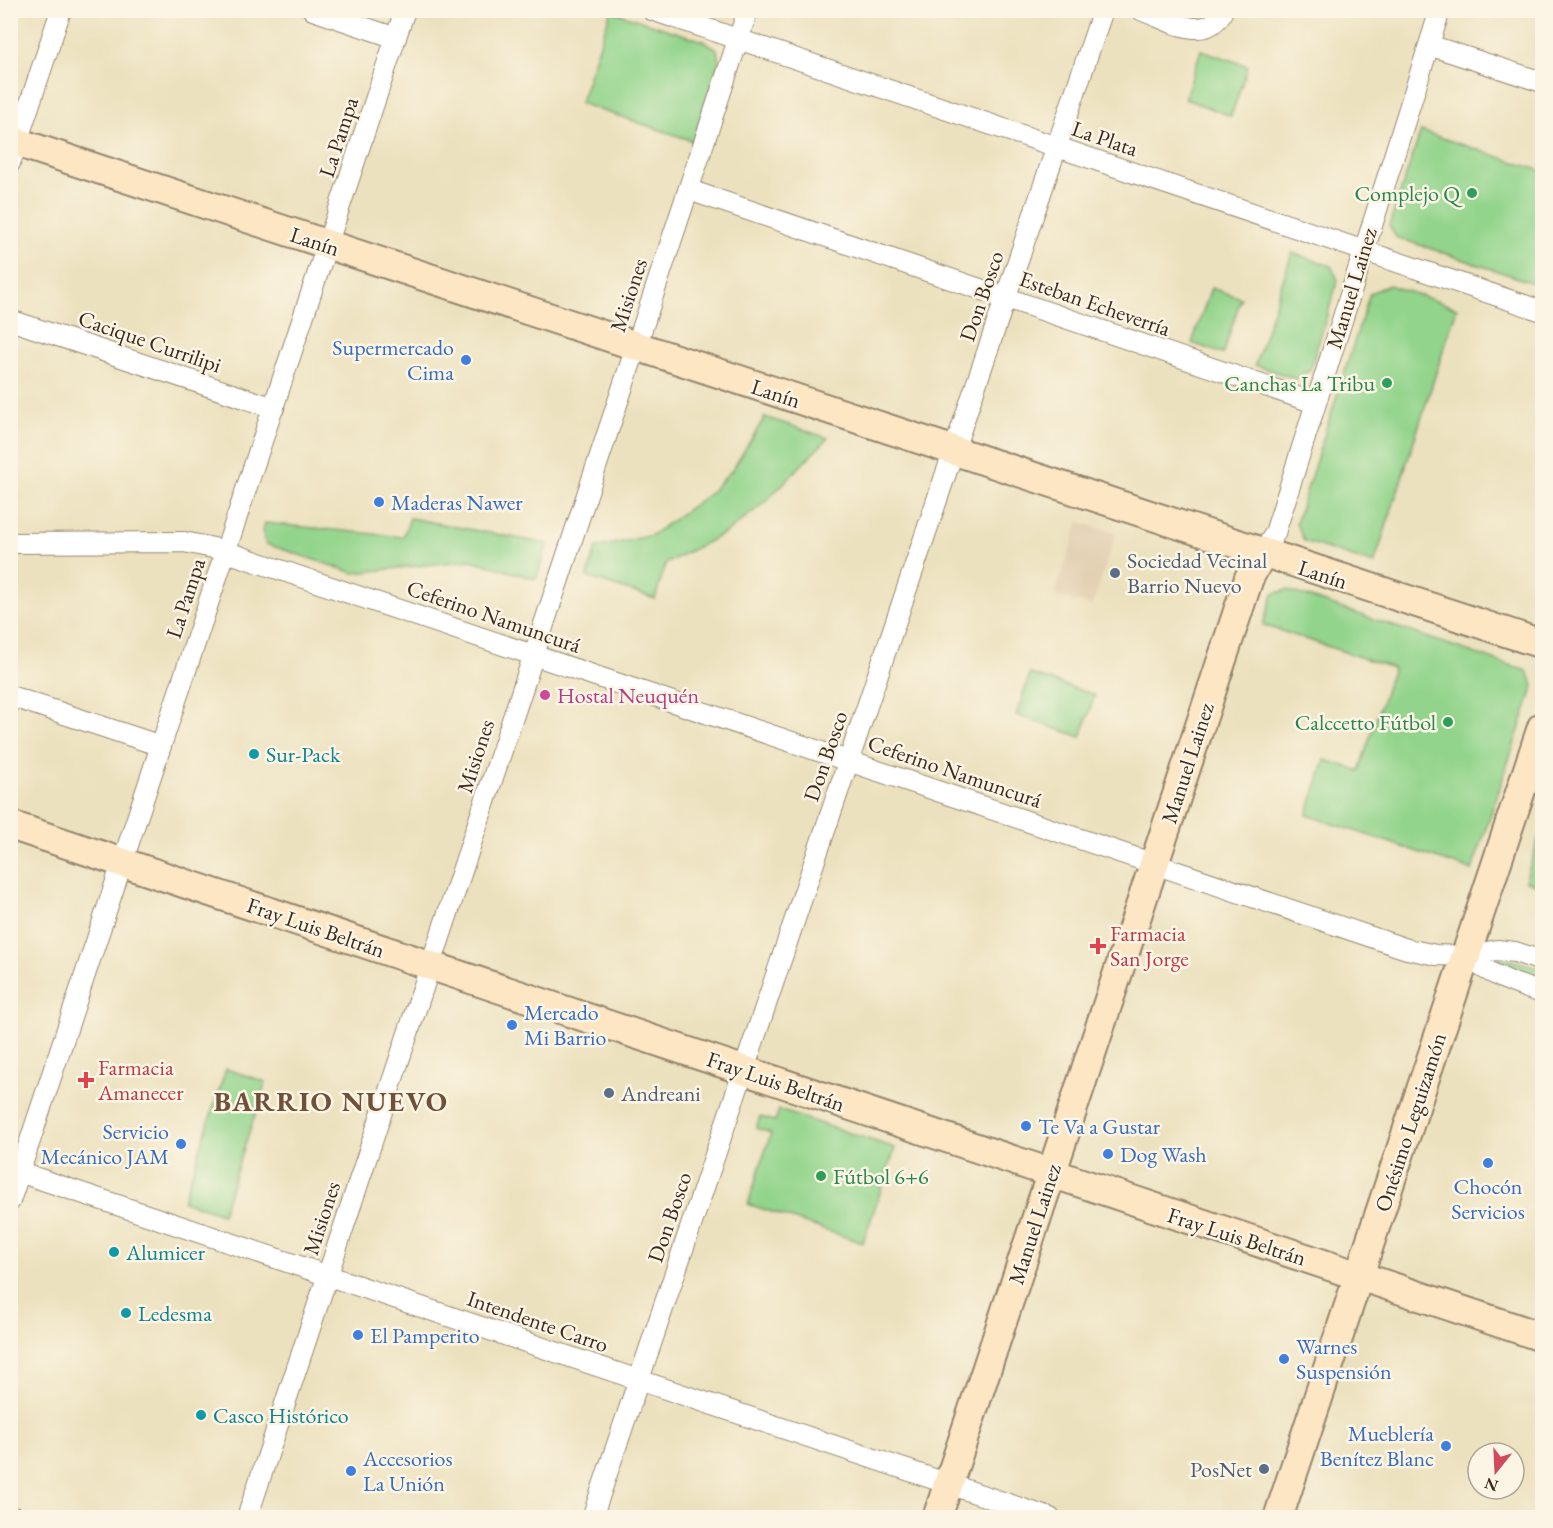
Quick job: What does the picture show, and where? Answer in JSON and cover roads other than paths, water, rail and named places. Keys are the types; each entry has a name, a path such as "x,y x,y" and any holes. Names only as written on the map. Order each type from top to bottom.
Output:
{"street":[{"path":"13,148 61,10"},
{"path":"313,10 396,38"},
{"name":"La Pampa","path":"10,1201 15,1171 123,862 405,10"},
{"name":"La Plata","path":"652,10 1542,311"},
{"name":"Misiones","path":"247,1518 748,10"},
{"name":"Don Bosco","path":"592,1518 1103,10"},
{"path":"1141,10 1191,27 1211,27 1223,10"},
{"name":"Manuel Lainez","path":"937,1518 1249,578 1275,533 1362,250 1440,10"},
{"path":"1429,45 1542,82"},
{"name":"Lanín","path":"13,148 328,245 1262,554 1542,644"},
{"name":"Esteban Echeverría","path":"689,190 1315,403"},
{"name":"Cacique Currilipi","path":"10,320 274,408"},
{"name":"Ceferino Namuncurá","path":"10,543 184,542 226,551 1407,949 1436,955 1466,956 1497,950 1515,952 1542,961"},
{"path":"10,696 161,746"},
{"name":"Onésimo Leguizamón","path":"1278,1518 1542,727"},
{"name":"Fray Luis Beltrán","path":"10,825 1542,1337"},
{"path":"1466,956 1485,971 1507,982 1542,993"},
{"name":"Intendente Carro","path":"15,1171 1050,1518"},
{"path":"10,1516 16,1518"}],"place":[{"name":"Complejo Q","path":"1472,193"},
{"name":"Supermercado Cima","path":"466,360"},
{"name":"Canchas La Tribu","path":"1387,383"},
{"name":"Maderas Nawer","path":"379,502"},
{"name":"Sociedad Vecinal Barrio Nuevo","path":"1115,573"},
{"name":"Hostal Neuquén","path":"545,695"},
{"name":"Calccetto Fútbol","path":"1448,722"},
{"name":"Sur-Pack","path":"254,754"},
{"name":"Farmacia San Jorge","path":"1098,946"},
{"name":"Mercado Mi Barrio","path":"512,1025"},
{"name":"Farmacia Amanecer","path":"86,1080"},
{"name":"Andreani","path":"609,1093"},
{"name":"Te Va a Gustar","path":"1026,1126"},
{"name":"Servicio Mecánico JAM","path":"181,1144"},
{"name":"Dog Wash","path":"1108,1154"},
{"name":"Chocón Servicios","path":"1488,1163"},
{"name":"Fútbol 6+6","path":"821,1176"},
{"name":"Alumicer","path":"114,1252"},
{"name":"Ledesma","path":"126,1313"},
{"name":"El Pamperito","path":"358,1335"},
{"name":"Warnes Suspensión","path":"1284,1359"},
{"name":"Casco Histórico","path":"201,1415"},
{"name":"Mueblería Benítez Blanc","path":"1446,1446"},
{"name":"PosNet","path":"1264,1469"},
{"name":"Accesorios La Unión","path":"351,1471"}],"district":[{"name":"BARRIO NUEVO","path":"331,1101"}]}
